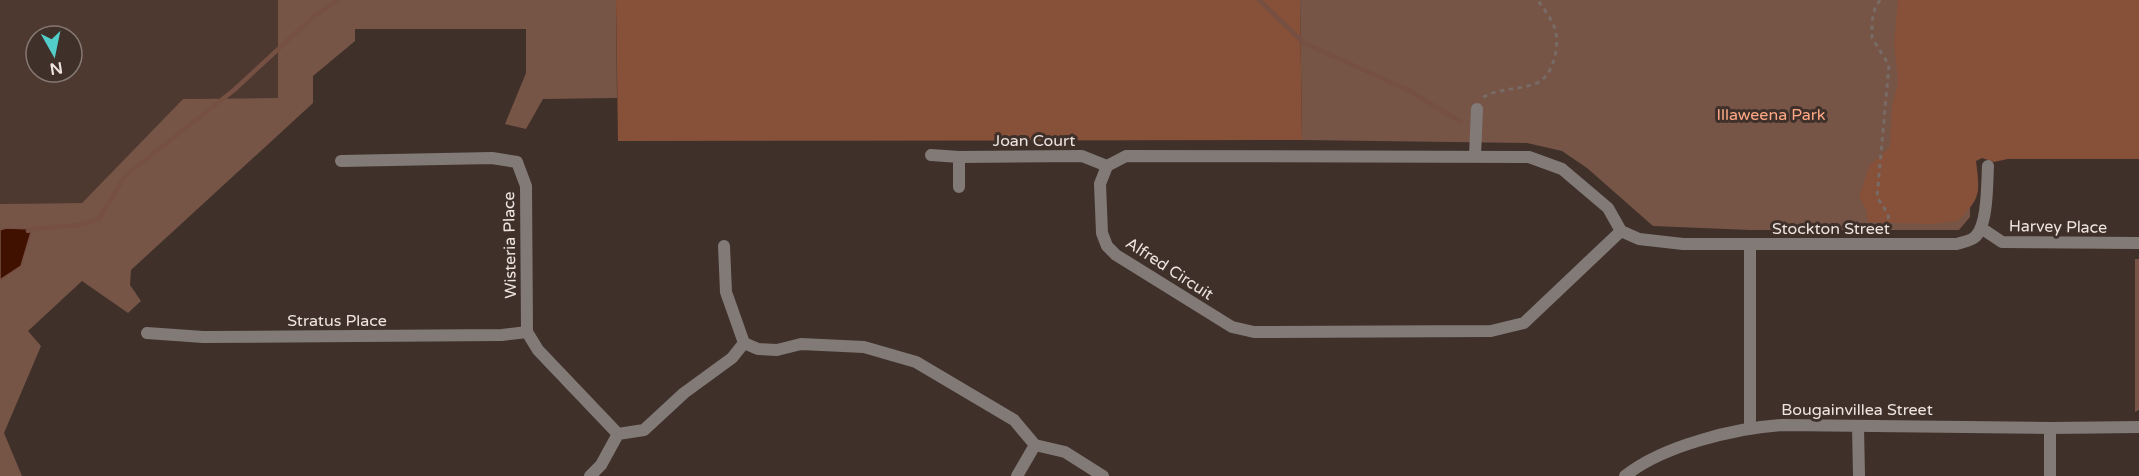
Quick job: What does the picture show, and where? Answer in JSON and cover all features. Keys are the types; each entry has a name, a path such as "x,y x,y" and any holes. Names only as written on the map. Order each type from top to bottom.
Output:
{"street":[{"path":"1475,156 1477,105"},
{"name":"Joan Court","path":"931,155 959,157 1082,156 1107,166"},
{"path":"1107,166 1126,156 1529,157 1562,169 1608,208 1621,231 1639,239 1683,244 1750,244"},
{"path":"959,157 959,187"},
{"name":"Wisteria Place","path":"341,161 492,158 516,162 526,186 527,332"},
{"name":"Alfred Circuit","path":"1107,166 1100,183 1102,233 1107,246 1116,255 1232,327 1254,332 1491,331 1524,323 1621,231"},
{"path":"1981,228 1988,166"},
{"name":"Harvey Place","path":"1981,228 2002,242 2139,243"},
{"name":"Stockton Street","path":"1750,427 1750,244 1957,244 1974,238 1981,228"},
{"path":"724,246 726,292 744,343 758,349 777,350 801,344 864,347 916,362 1014,420 1035,445 1065,452 1103,476"},
{"path":"527,332 538,350 618,434"},
{"name":"Stratus Place","path":"147,333 215,337 502,336 527,332"},
{"path":"618,434 644,430 684,393 732,358 744,343"},
{"name":"Bougainvillea Street","path":"1625,476 1636,467 1684,446 1750,427 1782,425 2139,427"},
{"path":"1858,426 1859,476"},
{"path":"2050,428 2050,476"},
{"path":"590,476 601,465 618,434"},
{"path":"1017,476 1035,445"}],"path":[{"path":"1477,105 1495,91 1538,82 1547,75 1553,63 1556,33 1552,21 1538,0"},
{"path":"1878,0 1872,21 1872,38 1889,65 1877,197 1888,214 1889,232 1900,232"}],"shaded area":[{"path":"0,0 278,0 278,98 183,99 82,203 0,204"},
{"path":"616,0 1300,0 1302,140 618,141"},
{"path":"1898,0 2139,0 2139,159 2008,159 1994,162 1982,158 1976,161 1978,188 1975,200 1958,221 1931,224 1868,222 1866,209 1859,197 1869,166 1890,147 1892,106 1898,83 1894,44"},
{"path":"6,228 32,229 21,266 0,280 0,230"}],"green space":[{"path":"278,0 616,0 617,98 543,99 526,129 505,124 526,73 526,29 355,29 355,41 313,76 313,103 131,270 130,285 141,301 128,313 82,281 28,331 41,346 4,433 22,476 0,476 0,204 82,203 183,99 278,98"},
{"name":"Illaweena Park","path":"1300,0 1910,0 1970,165 1970,217 1959,230 1750,230 1653,226 1587,168 1562,151 1527,143 1302,140"},
{"path":"2135,259 2139,259 2139,410 2135,412"}],"waterway":[{"path":"28,231 78,225 99,219 125,176 234,90 312,18 338,0"},
{"path":"1259,0 1304,43 1406,89 1461,122"}]}
